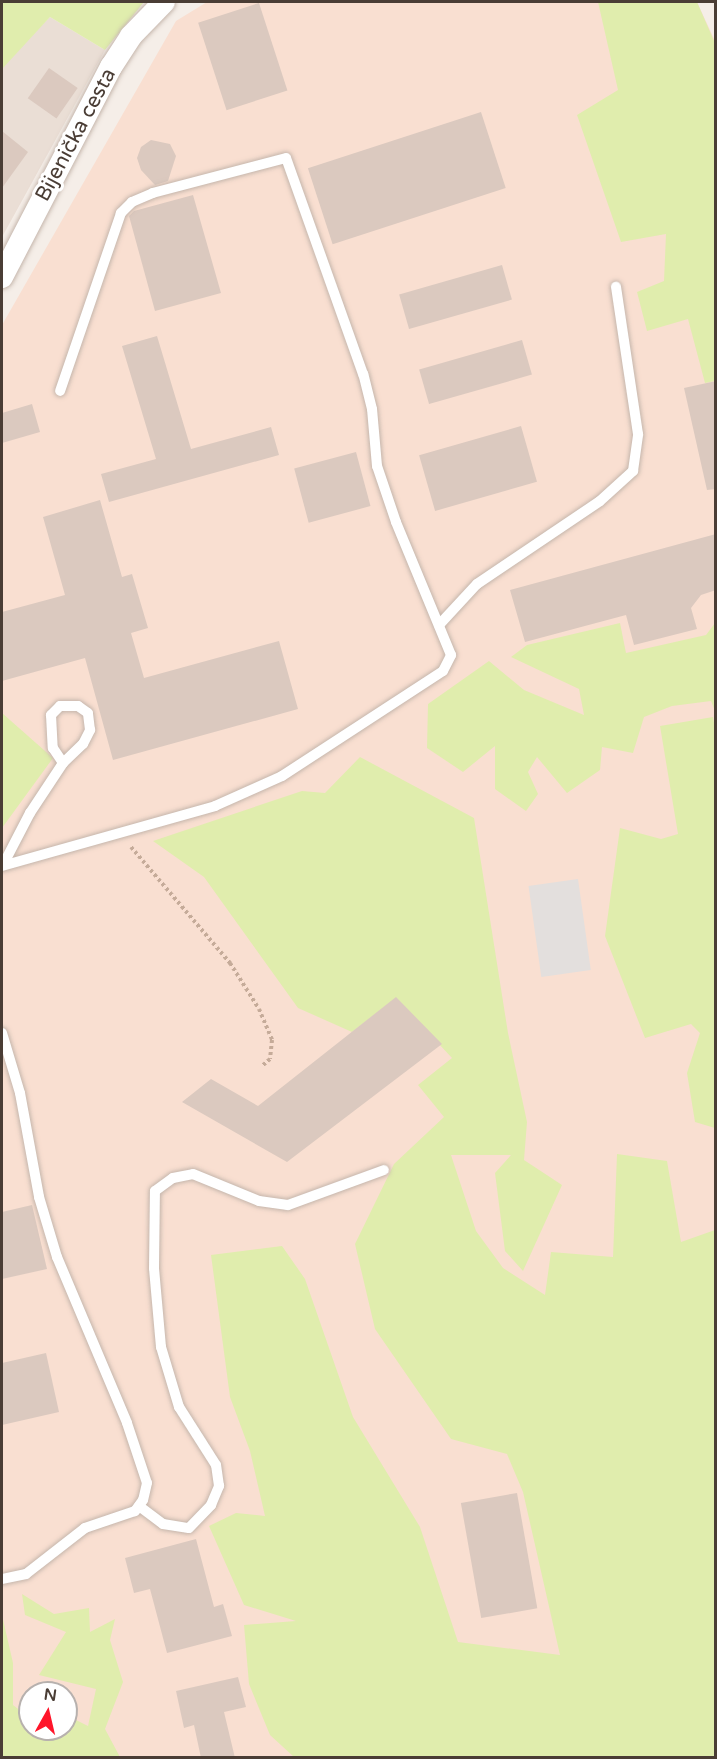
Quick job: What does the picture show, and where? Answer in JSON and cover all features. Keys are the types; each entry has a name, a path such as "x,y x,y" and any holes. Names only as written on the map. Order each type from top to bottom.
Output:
{"street":[{"name":"Bijenička cesta","path":"2,277 111,67 131,36 164,2"}],"lane":[{"path":"2,866 215,806 282,776 343,739 443,671 451,655 396,522 377,466 372,409 363,374 286,158 153,193 132,202 121,213 60,391"},
{"path":"439,625 477,584 600,501 633,471 638,434 616,287"},
{"path":"2,866 30,813 63,763 83,744 90,730 88,713 78,706 60,706 51,715 53,748 63,763"},
{"path":"2,1034 20,1093 39,1197 57,1257 145,1468 147,1483 135,1511 85,1528 26,1574 2,1579"},
{"path":"139,1506 163,1524 189,1527 211,1505 219,1486 216,1465 179,1407 161,1347 154,1268 155,1191 173,1178 193,1174 259,1201 288,1205 384,1170"}],"path":[{"path":"122,834 230,963 259,1009 272,1040 270,1059 262,1066"}],"shaded area":[{"path":"207,2 697,2 716,43 715,1757 2,1758 2,325 176,21"},
{"path":"50,17 105,50 2,237 2,66"},
{"path":"578,879 591,970 541,977 528,886"}],"green space":[{"path":"2,2 144,2 105,50 50,17 3,68"},
{"path":"598,2 697,2 715,43 715,381 705,383 688,319 647,331 637,292 664,281 666,234 621,242 577,115 618,90"},
{"path":"620,623 626,653 706,635 715,623 715,711 711,701 672,706 644,717 633,753 602,747 600,770 567,793 537,757 528,772 538,794 526,811 495,789 495,746 463,772 427,748 428,704 489,661 524,690 584,715 579,689 511,657 527,645"},
{"path":"2,713 53,758 2,828"},
{"path":"713,717 716,734 715,1128 695,1122 687,1073 700,1033 691,1024 645,1038 605,936 620,828 661,839 678,834 660,726"},
{"path":"360,757 474,818 508,1033 527,1122 524,1160 562,1185 523,1271 505,1251 495,1173 511,1155 451,1155 476,1231 503,1268 545,1295 551,1252 613,1257 617,1154 667,1161 681,1242 715,1230 715,1757 294,1757 270,1735 249,1684 244,1625 296,1621 244,1605 209,1526 236,1513 265,1516 250,1451 230,1397 211,1255 282,1246 305,1279 353,1417 420,1527 458,1642 560,1655 523,1492 507,1454 451,1439 375,1329 355,1244 394,1164 444,1117 418,1085 452,1058 396,998 352,1032 298,1008 204,877 153,841 302,791 325,793"},
{"path":"22,1594 54,1614 89,1608 90,1632 115,1619 110,1640 123,1682 105,1729 120,1757 2,1757 2,1615 13,1663 13,1705 18,1709 18,1741 78,1741 78,1721 88,1726 96,1689 78,1685 78,1681 63,1681 39,1675 66,1632 25,1615"}],"building":[{"path":"259,3 287,90 227,110 198,23"},
{"path":"49,68 78,88 56,118 28,98"},
{"path":"481,112 506,188 333,244 308,168"},
{"path":"2,131 28,152 2,188"},
{"path":"151,140 170,144 176,156 168,181 155,185 141,170 137,158 141,147"},
{"path":"193,195 221,293 155,311 129,216 134,211"},
{"path":"502,265 512,300 409,329 399,294"},
{"path":"157,336 191,449 271,427 279,455 109,502 101,474 156,459 122,346"},
{"path":"522,340 532,375 429,404 419,369"},
{"path":"716,381 716,489 707,490 684,388"},
{"path":"32,404 40,432 2,443 2,413"},
{"path":"521,426 537,482 435,511 419,455"},
{"path":"356,452 370,506 309,523 294,469"},
{"path":"100,500 122,577 132,574 148,628 131,633 144,678 279,641 298,709 113,760 85,658 2,681 2,612 65,595 43,517"},
{"path":"716,534 716,590 701,595 691,608 697,629 634,645 626,615 525,642 510,590"},
{"path":"396,997 442,1044 287,1162 182,1102 211,1079 258,1106"},
{"path":"32,1205 47,1269 2,1279 2,1212"},
{"path":"46,1353 59,1412 2,1425 2,1363"},
{"path":"517,1493 537,1608 481,1618 461,1503"},
{"path":"196,1539 214,1607 223,1604 232,1636 167,1653 150,1589 134,1593 125,1558"},
{"path":"238,1677 246,1707 224,1712 235,1758 201,1758 194,1725 184,1728 176,1691"}]}
